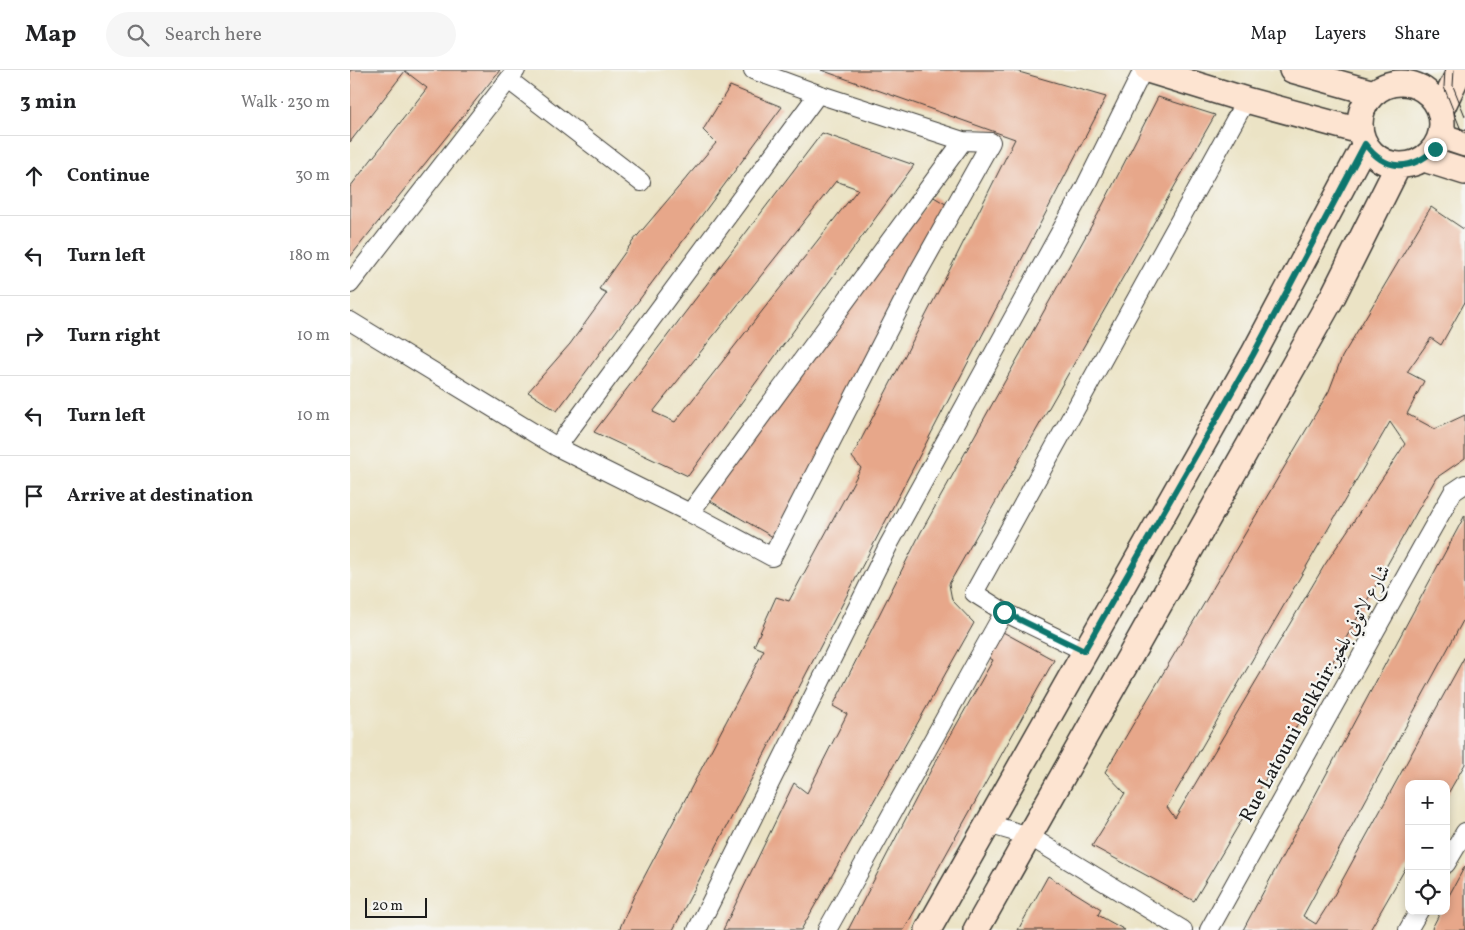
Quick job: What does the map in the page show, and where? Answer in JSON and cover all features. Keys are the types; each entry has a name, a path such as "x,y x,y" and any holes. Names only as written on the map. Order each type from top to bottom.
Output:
{"main road":[{"path":"928,930 1253,355 1362,137 1363,110 1374,93 1403,76 1412,84 1424,89 1434,98 1441,110 1443,123 1441,136 1435,149 1424,159 1412,164 1398,166 1379,159 1362,137 1148,70"},
{"path":"1292,70 1374,93"},
{"path":"1441,110 1460,70"},
{"path":"1441,136 1465,144"},
{"path":"1424,159 1465,172"},
{"path":"976,930 1333,296 1398,166"}],"street":[{"path":"350,321 558,447 690,512 772,557 917,274 991,142 963,141 818,94 753,70"},
{"path":"696,930 889,544 1086,185 1144,70"},
{"path":"350,284 513,75 641,182"},
{"path":"558,447 818,94"},
{"path":"1084,651 1004,612 974,593 1246,100"},
{"path":"690,512 963,141"},
{"name":"Rue Latouni Belkhir;شارع لاتوني بلخير","path":"1209,930 1427,538 1454,492 1465,484"},
{"path":"827,930 1004,612"},
{"path":"988,824 1029,836 1183,930"},
{"path":"1450,857 1465,832"},
{"path":"1408,930 1417,915"}],"building":[{"path":"350,70 500,70 350,257 350,187 427,88 405,71 350,142"},
{"path":"821,70 1012,70 1106,97 673,930 619,930 633,898 764,650 754,646 776,597 789,601 861,468 852,457 1015,139"},
{"path":"730,86 782,107 557,411 528,392 570,344 607,293 599,289 633,241 716,143 703,130"},
{"path":"1158,97 1215,115 949,584 952,600 974,623 801,930 723,930 794,783 807,793 847,714 833,706 921,532 1098,214"},
{"path":"822,133 914,165 688,476 594,432","holes":["836,181 858,189 675,422 653,412"]},
{"path":"932,196 956,210 780,541 705,498"},
{"path":"1431,207 1465,230 1465,302 1441,345 1431,338 1407,372 1424,381 1407,414 1435,429 1465,415 1465,458 1436,478 1291,736 1194,901 1092,846 1125,793 1105,772 1329,391 1342,357","holes":["1390,422 1405,444 1324,566 1175,818 1167,807"]},
{"path":"1465,515 1465,617 1303,916 1316,924 1333,897 1465,656 1465,764 1450,790 1450,780 1405,780 1405,869 1370,930 1243,930"},
{"path":"1003,632 1054,660 904,930 848,930 931,770 993,660 989,658"},
{"path":"1465,866 1465,930 1431,930 1439,915 1450,915 1450,894"},
{"path":"1048,876 1101,909 1098,915 1125,930 1018,930"}],"tram line":[{"path":"1445,70 1444,87 1461,130 1465,133"},
{"path":"1454,70 1453,86 1465,116"}],"route":[{"path":"1004,612 1084,651 1253,355 1365,144 1373,155 1385,162 1398,166 1412,164 1424,159 1435,149"}]}
